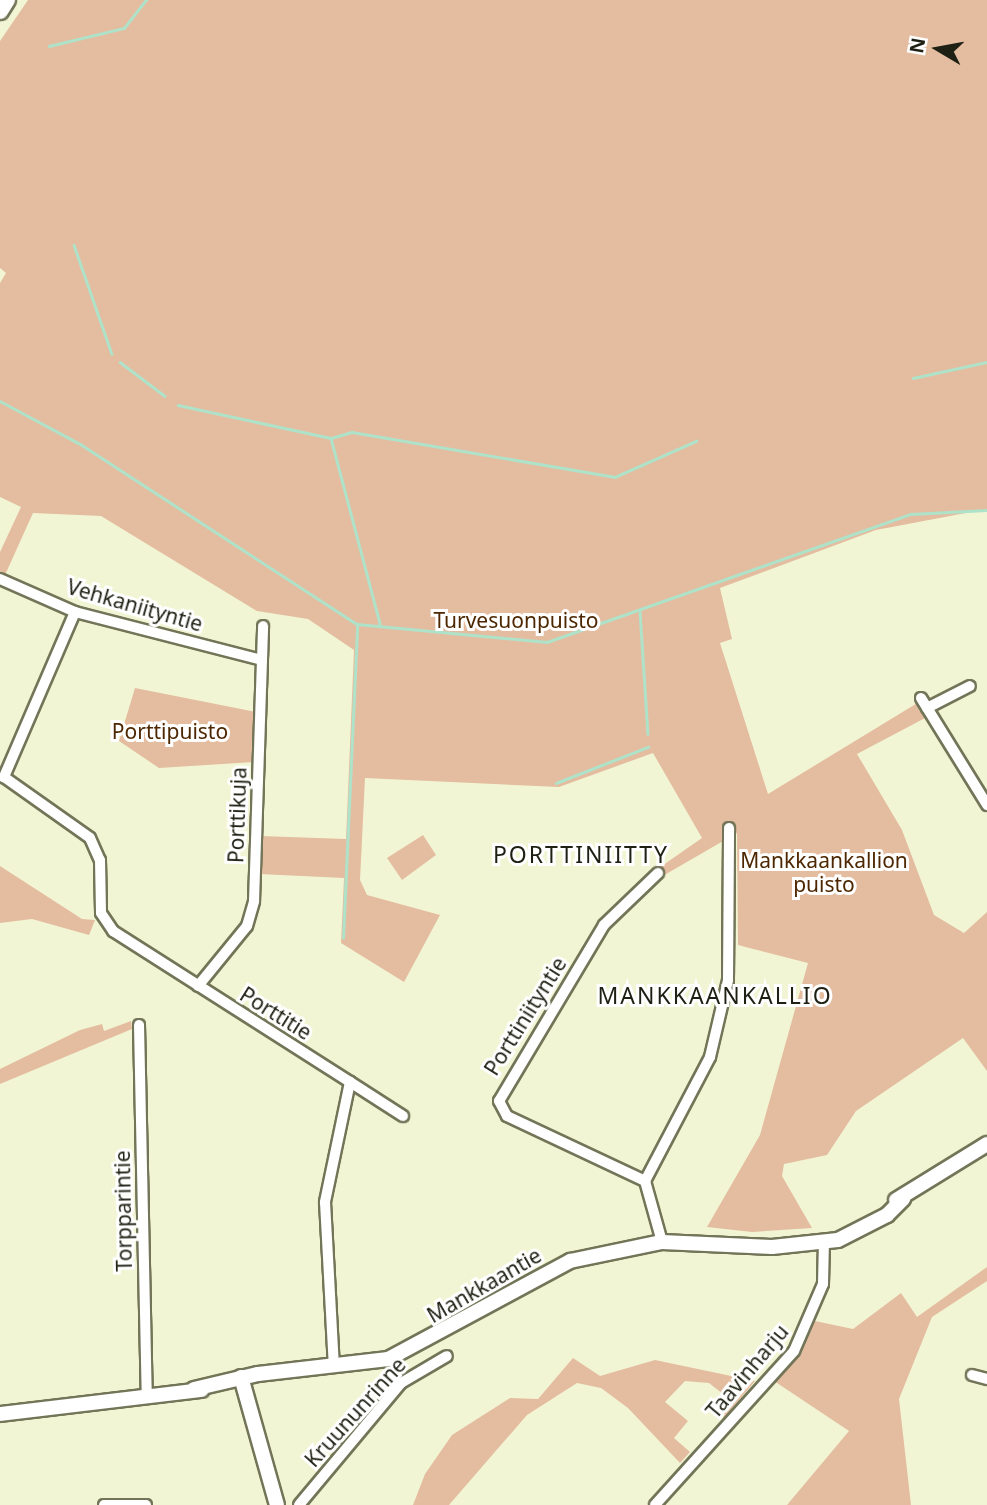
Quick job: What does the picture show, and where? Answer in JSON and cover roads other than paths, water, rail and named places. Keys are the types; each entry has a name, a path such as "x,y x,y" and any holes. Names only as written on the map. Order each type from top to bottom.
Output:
{"main road":[{"path":"0,11 7,0"},
{"name":"Mankkaantie","path":"0,1414 194,1389 334,1367 417,1349 570,1261 662,1242 772,1247 824,1241 904,1199 987,1144"},
{"path":"242,1381 277,1505"}],"street":[{"name":"Vehkaniityntie","path":"0,579 75,612 262,660"},
{"name":"Porttitie","path":"75,612 4,776 90,838 100,860 105,924 403,1116"},
{"name":"Porttikuja","path":"198,986 247,926 254,901 263,626"},
{"path":"927,708 970,686"},
{"path":"921,698 987,805"},
{"path":"662,1242 645,1181 710,1056 725,993 729,828"},
{"name":"Porttiniityntie","path":"645,1181 508,1115 499,1101 604,925 658,873"},
{"name":"Torpparintie","path":"139,1026 148,1395"},
{"path":"334,1367 325,1202 349,1082"},
{"name":"Taavinharju","path":"655,1505 794,1351 824,1284 824,1241"},
{"name":"Kruununrinne","path":"299,1505 401,1383 447,1356"},
{"path":"972,1375 987,1380"},
{"path":"104,1505 146,1505"}],"waterway":[{"path":"49,46 124,28 146,0"},
{"path":"74,245 112,354"},
{"path":"120,362 165,396"},
{"path":"913,378 987,362"},
{"path":"0,401 82,445 357,624 547,642 911,514 987,510"},
{"path":"178,405 331,438 380,624"},
{"path":"331,438 352,432 615,477 696,441"},
{"path":"640,611 648,734"},
{"path":"343,938 357,624"},
{"path":"556,783 648,747"}],"district":[{"name":"PORTTINIITTY","path":"581,854"},
{"name":"MANKKAANKALLIO","path":"715,995"}],"park label":[{"name":"Turvesuonpuisto","path":"516,620"},
{"name":"Porttipuisto","path":"170,731"},
{"name":"Mankkaankallion puisto","path":"824,872"}]}
